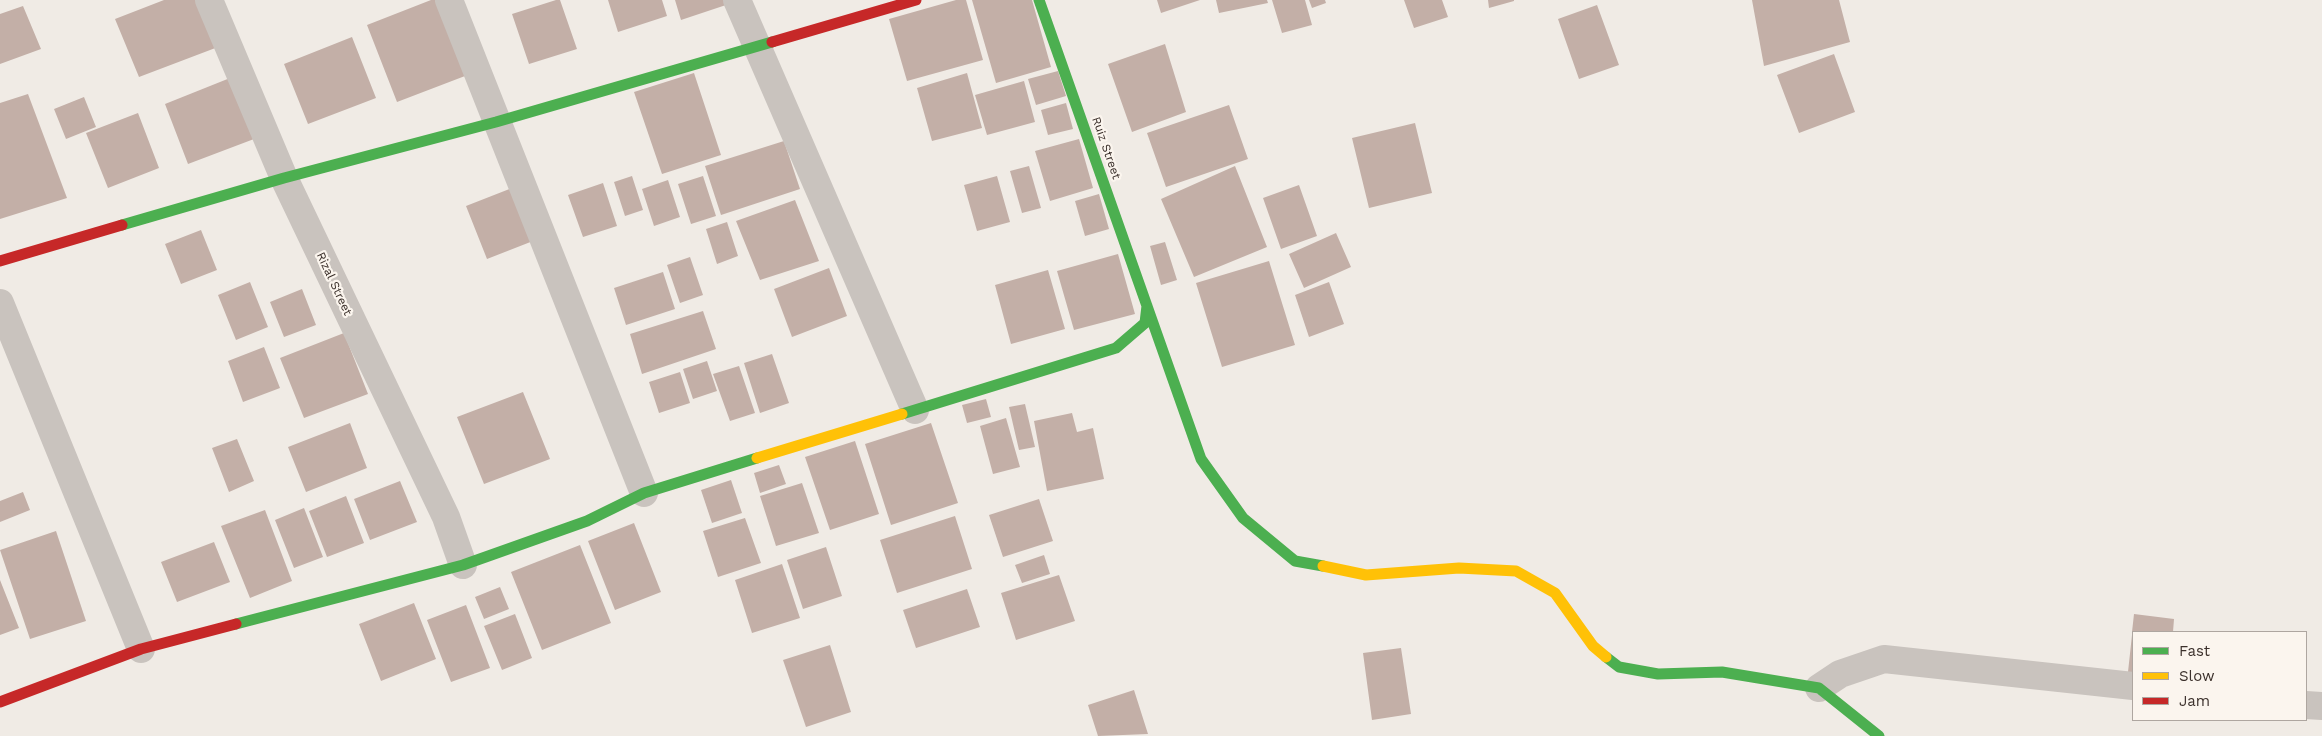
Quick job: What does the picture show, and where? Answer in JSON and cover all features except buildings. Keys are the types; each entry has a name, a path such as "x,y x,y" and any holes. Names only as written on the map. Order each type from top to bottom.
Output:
{"street":[{"name":"Rizal Street","path":"210,0 284,178 446,517 464,565"},
{"path":"449,0 644,492"},
{"path":"737,0 915,410"},
{"path":"0,261 284,178 496,122 757,48 916,0"},
{"name":"Ruiz Street","path":"1039,0 1201,459 1243,518 1295,561 1366,575 1459,568 1516,571 1555,593 1593,646 1618,666 1658,674 1722,672 1819,688"},
{"path":"0,303 141,649"},
{"path":"0,702 141,649 464,565 587,521 644,492 1116,348 1145,323 1147,306"},
{"path":"1879,736 1819,688 1840,674 1884,659 2132,686"},
{"path":"2307,705 2322,706"}],"traffic: fast":[{"path":"1039,0 1201,459 1243,518 1295,561 1323,566"},
{"path":"122,225 284,178 496,122 772,42"},
{"path":"902,414 1116,348 1145,323 1147,306"},
{"path":"236,624 463,565 587,521 644,493 757,458"},
{"path":"1606,657 1619,667 1658,674 1722,672 1819,688 1879,736"}],"traffic: slow":[{"path":"757,458 902,414"},
{"path":"1323,566 1366,575 1459,568 1516,571 1555,593 1593,646 1606,657"}],"traffic: jam":[{"path":"772,42 916,0"},
{"path":"0,261 122,225"},
{"path":"0,702 141,649 236,624"}]}
